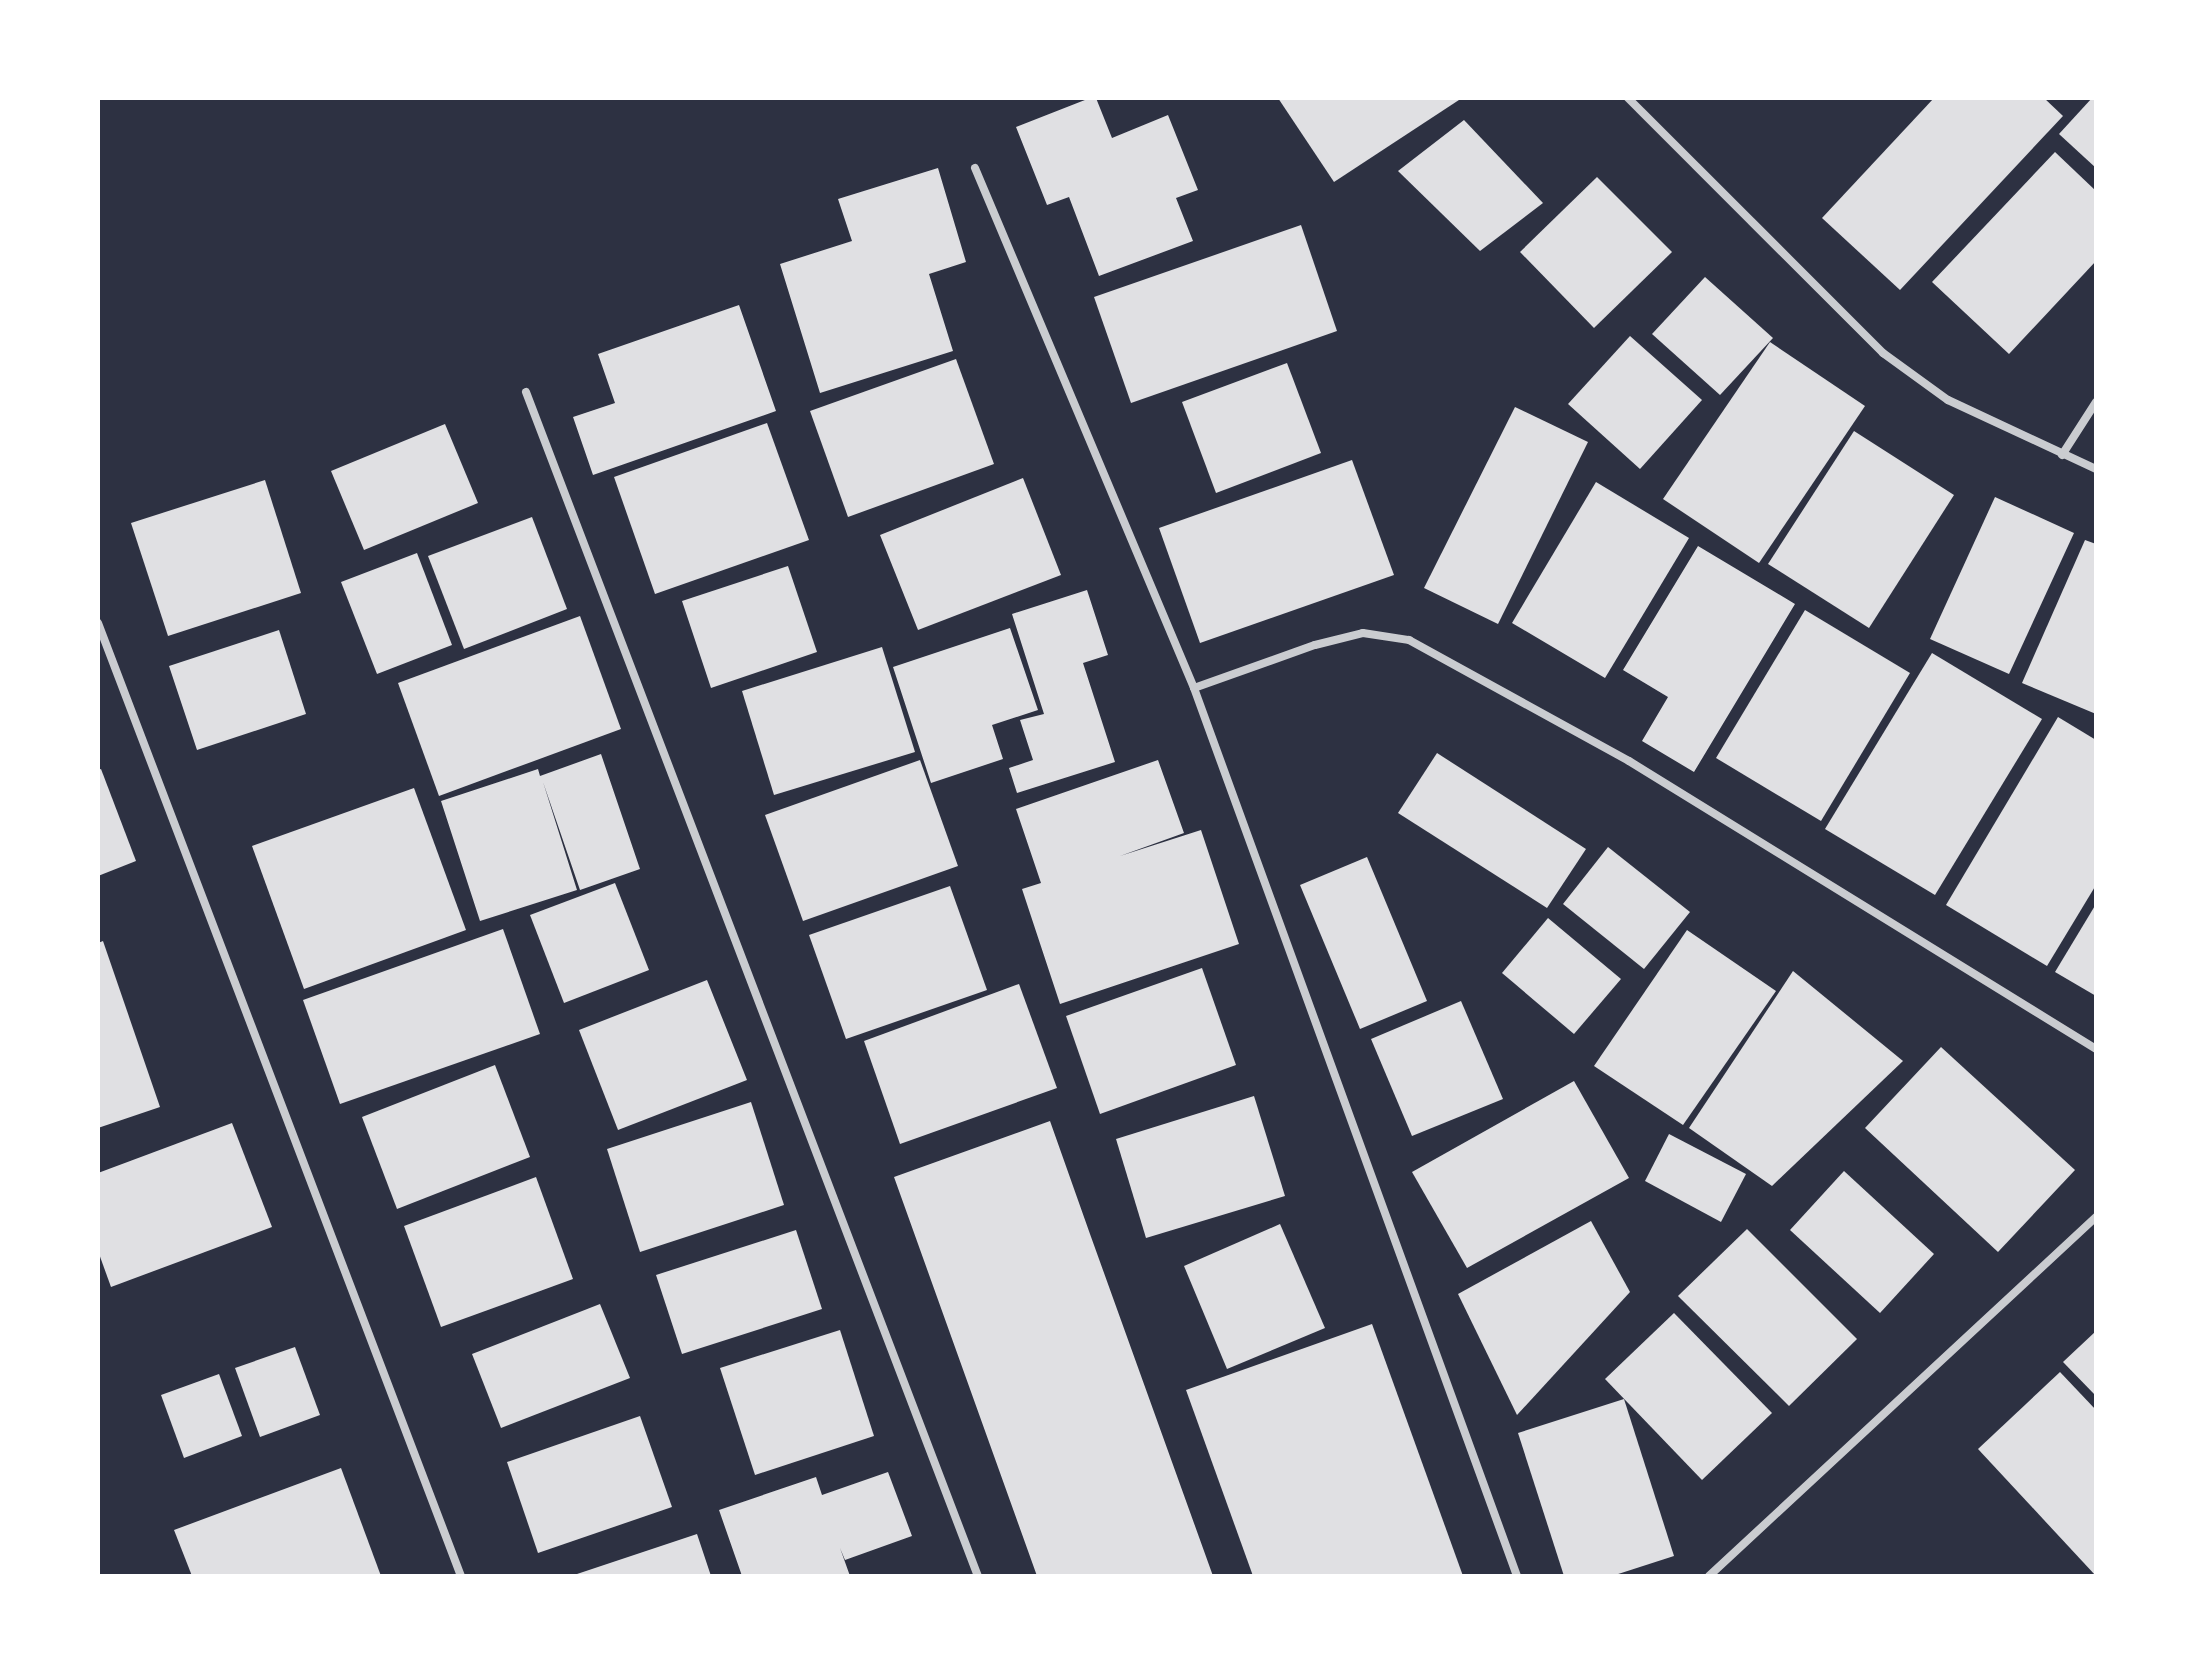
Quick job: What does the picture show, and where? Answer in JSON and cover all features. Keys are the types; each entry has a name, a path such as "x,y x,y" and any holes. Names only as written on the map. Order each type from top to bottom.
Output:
{"street":[{"path":"1628,98 1883,353 1948,400 2096,469"},
{"path":"975,168 1194,688 1517,1576"},
{"path":"526,392 978,1576"},
{"path":"2062,455 2096,402"},
{"path":"98,623 461,1576"},
{"path":"1194,688 1315,645 1363,633 1409,640 1629,761 2096,1049"},
{"path":"1709,1576 2096,1217"}],"building":[{"path":"1096,98 1112,138 1168,115 1198,190 1176,198 1193,241 1099,276 1069,197 1047,205 1016,127"},
{"path":"1278,98 1462,98 1334,182"},
{"path":"1934,98 2044,98 2063,116 1900,290 1822,218"},
{"path":"2092,98 2096,98 2096,168 2059,134"},
{"path":"1464,120 1543,203 1480,251 1398,171"},
{"path":"2055,152 2096,191 2096,261 2009,354 1932,282"},
{"path":"938,168 966,262 929,274 953,351 820,393 780,264 852,241 838,199"},
{"path":"1597,177 1672,252 1594,328 1520,252"},
{"path":"1301,225 1337,331 1131,403 1094,297"},
{"path":"1705,277 1773,338 1720,395 1652,334"},
{"path":"739,305 776,411 593,475 573,417 615,403 598,354"},
{"path":"1630,336 1702,400 1640,469 1568,404"},
{"path":"1770,342 1865,406 1759,563 1663,499"},
{"path":"956,359 994,464 848,517 810,411"},
{"path":"1287,363 1321,453 1216,493 1182,402"},
{"path":"1515,407 1588,442 1498,624 1424,588"},
{"path":"767,423 809,540 655,594 614,477"},
{"path":"445,424 478,503 364,550 331,471"},
{"path":"1854,431 1954,495 1869,628 1768,564"},
{"path":"1352,460 1394,575 1200,643 1159,528"},
{"path":"1023,478 1061,575 918,630 880,535"},
{"path":"265,480 301,593 168,636 131,523"},
{"path":"1596,482 1689,538 1605,678 1512,623"},
{"path":"1995,497 2074,533 2009,674 1930,639"},
{"path":"532,517 567,609 464,649 428,556"},
{"path":"2085,540 2096,544 2096,714 2022,683"},
{"path":"1698,546 1795,604 1694,772 1642,741 1668,697 1623,670"},
{"path":"417,553 452,645 377,674 341,582"},
{"path":"788,566 817,652 711,688 682,601"},
{"path":"1087,590 1108,655 1083,663 1115,762 1017,793 1009,768 1033,760 1020,720 1044,714 1012,614"},
{"path":"1805,610 1910,673 1821,821 1716,758"},
{"path":"580,616 621,729 439,796 398,683"},
{"path":"1010,628 1038,710 992,725 1003,759 931,783 893,667"},
{"path":"279,630 306,714 197,750 169,666"},
{"path":"882,647 915,752 774,795 742,691"},
{"path":"1932,653 2042,719 1935,895 1825,829"},
{"path":"2058,717 2096,740 2096,885 2047,966 1946,905"},
{"path":"1437,753 1586,849 1547,908 1398,813"},
{"path":"601,754 640,869 580,890 543,782 577,890 480,921 441,801 538,769 540,776"},
{"path":"920,760 958,866 803,921 765,815"},
{"path":"1158,760 1184,833 1120,856 1201,830 1239,944 1060,1004 1022,889 1041,883 1016,809"},
{"path":"101,769 136,861 98,876 98,770"},
{"path":"414,788 466,930 304,989 252,846"},
{"path":"1608,847 1690,912 1644,969 1563,904"},
{"path":"1367,857 1427,1001 1360,1029 1300,885"},
{"path":"615,883 649,970 564,1003 530,915"},
{"path":"950,886 987,990 846,1039 809,935"},
{"path":"2096,904 2096,996 2055,972"},
{"path":"1548,918 1621,979 1574,1034 1502,973"},
{"path":"503,929 540,1034 340,1104 303,1000"},
{"path":"1687,930 1776,991 1683,1125 1594,1066"},
{"path":"103,941 160,1107 98,1128 98,943"},
{"path":"1202,968 1236,1065 1100,1114 1066,1016"},
{"path":"1793,971 1903,1061 1772,1186 1689,1128"},
{"path":"707,980 747,1080 618,1130 579,1030"},
{"path":"1019,984 1057,1088 900,1144 864,1041"},
{"path":"1461,1001 1503,1099 1412,1136 1371,1039"},
{"path":"1941,1047 2075,1170 1998,1252 1865,1128"},
{"path":"495,1065 530,1157 397,1209 362,1117"},
{"path":"1574,1081 1629,1178 1467,1268 1412,1172"},
{"path":"1254,1096 1285,1196 1146,1238 1116,1139"},
{"path":"751,1102 784,1205 640,1252 607,1149"},
{"path":"1050,1121 1213,1576 1037,1576 894,1177"},
{"path":"232,1123 272,1227 111,1287 98,1251 98,1173"},
{"path":"1669,1134 1746,1174 1721,1222 1645,1181"},
{"path":"1844,1171 1934,1254 1880,1313 1790,1230"},
{"path":"536,1177 573,1279 441,1327 404,1226"},
{"path":"1591,1221 1630,1292 1517,1415 1458,1294"},
{"path":"1280,1224 1325,1328 1227,1369 1184,1266"},
{"path":"1747,1229 1857,1339 1789,1406 1678,1296"},
{"path":"796,1230 822,1309 682,1354 656,1275"},
{"path":"600,1304 630,1378 501,1428 472,1354"},
{"path":"1674,1313 1772,1413 1702,1480 1605,1379"},
{"path":"1372,1324 1463,1576 1253,1576 1186,1390"},
{"path":"840,1330 874,1436 755,1475 720,1368"},
{"path":"2096,1331 2096,1396 2063,1362"},
{"path":"295,1347 320,1415 260,1437 235,1368"},
{"path":"2060,1372 2096,1410 2096,1576 1978,1449"},
{"path":"219,1374 242,1436 184,1458 161,1395"},
{"path":"1624,1399 1674,1556 1612,1576 1564,1576 1518,1433"},
{"path":"640,1416 672,1507 538,1553 507,1462"},
{"path":"341,1468 381,1576 192,1576 174,1530"},
{"path":"888,1472 912,1536 845,1560 840,1548 850,1576 742,1576 719,1510 816,1477 822,1495"},
{"path":"697,1534 711,1576 574,1576 574,1575"}]}
